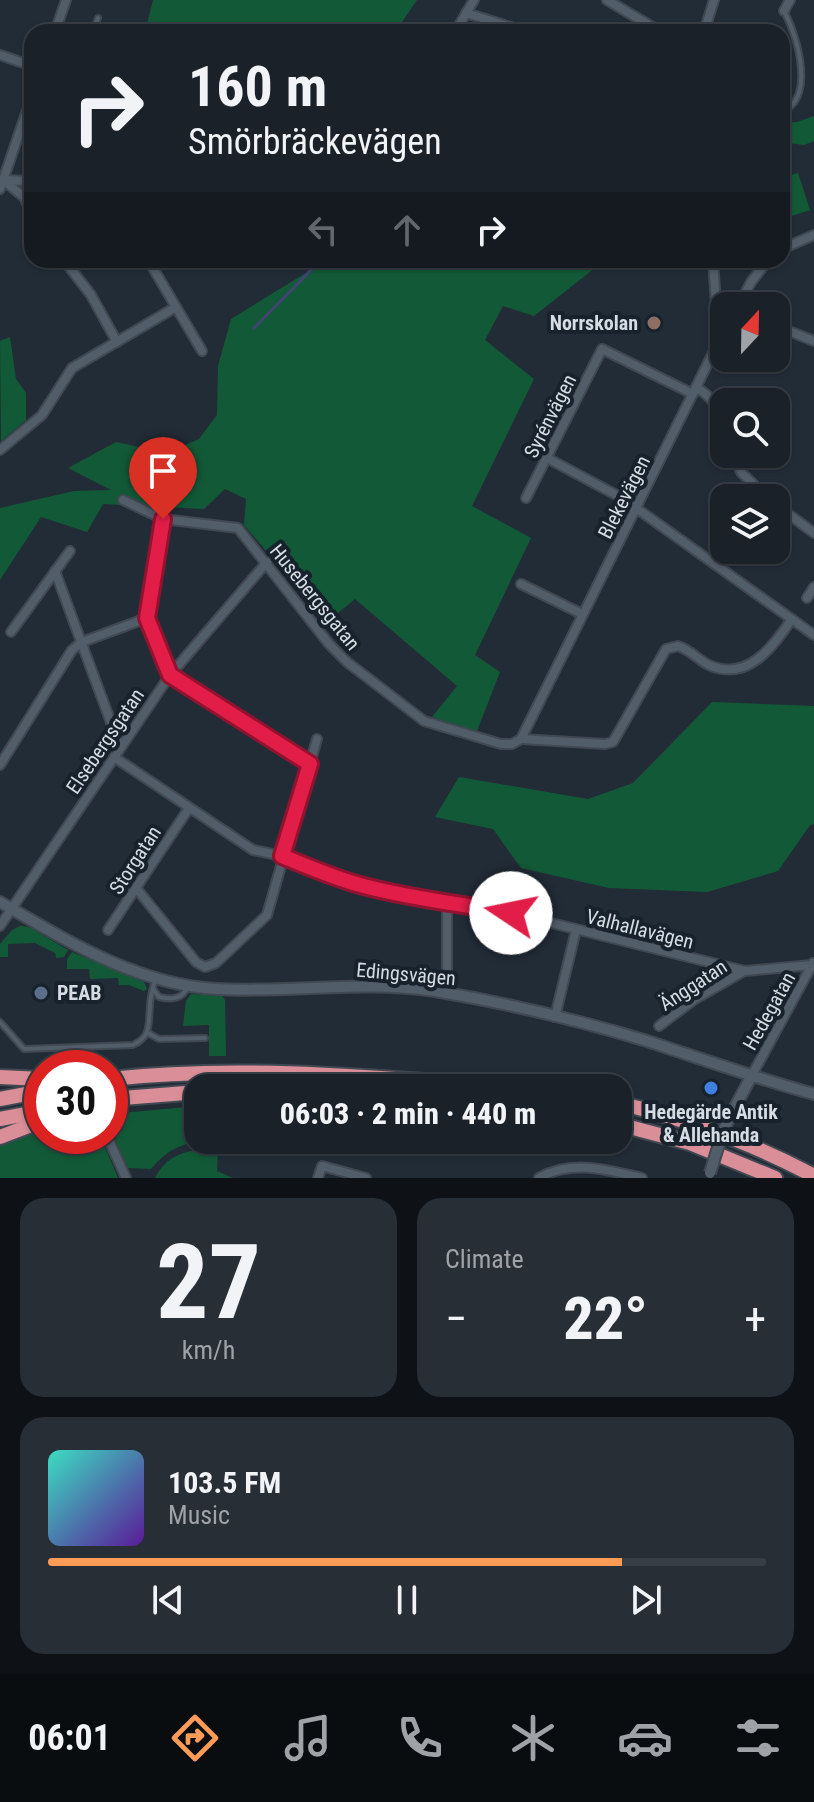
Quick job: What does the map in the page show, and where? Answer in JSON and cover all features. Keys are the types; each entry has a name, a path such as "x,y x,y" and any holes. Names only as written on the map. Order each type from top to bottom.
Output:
{"highway":[{"path":"128,1078 191,1073 293,1074"},
{"path":"0,1077 24,1078"},
{"path":"128,1098 184,1093"},
{"path":"0,1099 24,1094"},
{"path":"632,1107 696,1124 763,1150 814,1176"},
{"path":"0,1119 24,1114"},
{"path":"0,1137 24,1128"},
{"path":"632,1128 690,1143 775,1178"}],"street":[{"path":"58,24 66,0"},
{"path":"460,24 474,0"},
{"path":"607,0 648,24"},
{"path":"706,24 714,0"},
{"path":"784,11 790,0"},
{"path":"466,13 501,24"},
{"path":"0,55 24,63"},
{"path":"2,185 24,120"},
{"path":"2,185 24,182"},
{"path":"2,185 24,197"},
{"path":"790,246 814,235"},
{"path":"70,268 91,295 117,342"},
{"path":"153,268 202,351"},
{"name":"Blekevägen","path":"714,268 717,292"},
{"path":"746,292 762,268"},
{"path":"0,450 42,415 72,368 176,307"},
{"path":"790,332 814,341"},
{"name":"Syrénvägen","path":"526,498 602,349 695,391"},
{"name":"Blekevägen","path":"521,739 710,360"},
{"path":"695,391 710,398"},
{"path":"547,458 622,498 814,635"},
{"path":"739,468 753,484"},
{"name":"Husebergsgatan","path":"123,500 163,519 238,528 338,654 416,716 433,725 501,744 512,744 521,739 613,742 666,649 678,646 707,664 732,670 765,656 792,619"},
{"path":"790,515 814,533"},
{"path":"163,519 147,618 170,675 310,764"},
{"path":"11,632 70,551"},
{"name":"Elsebergsgatan","path":"0,926 5,905 170,675 267,562"},
{"path":"55,571 120,747"},
{"path":"521,584 582,614"},
{"path":"807,598 814,587"},
{"path":"0,765 64,660 82,642 147,618"},
{"path":"136,888 198,964 208,966 220,959 267,915 317,739"},
{"name":"Valhallavägen","path":"114,757 257,852 282,856 362,886 404,896 447,900 745,971 813,963"},
{"name":"Storgatan","path":"108,930 189,808"},
{"path":"447,900 447,993"},
{"name":"Edingsvägen","path":"5,905 154,983 229,990 338,986 447,993 644,1041 814,1094"},
{"path":"555,1017 576,930"},
{"name":"Hedegatan","path":"752,1075 813,963"},
{"name":"Änggatan","path":"659,1026 695,999 745,971"},
{"path":"710,1176 723,1131 752,1075"},
{"path":"115,1154 126,1178"},
{"path":"318,1178 322,1166 366,1178"},
{"path":"539,1178 557,1169 571,1167 642,1178"}],"lane":[{"path":"784,11 803,47"},
{"path":"96,24 98,18"},
{"path":"790,107 802,102"},
{"path":"154,983 159,997 175,999 182,996 189,986"},
{"path":"0,1022 24,1049 129,1046 140,1042 148,1033 154,983"},
{"path":"148,1033 159,1039 205,1038"}],"green space":[{"path":"153,0 417,0 400,24 147,24"},
{"path":"814,116 814,141 804,145 790,143 790,122"},
{"path":"798,173 810,210 790,216 790,176"},
{"path":"314,268 595,268 534,316 503,306 485,340 534,379 472,506 531,538 475,655 500,672 477,731 432,717 457,686 355,599 327,622 244,525 246,499 225,489 204,509 103,504 87,532 41,517 0,580 0,508 74,491 111,490 68,468 116,442 166,453 199,439 217,415 218,366 231,319"},
{"path":"10,337 16,379 26,393 26,420 1,441 0,341"},
{"path":"712,702 814,706 814,824 810,825 778,871 707,892 609,888 521,868 493,829 435,817 459,777 588,799 633,783"},
{"path":"20,926 29,927 68,950 64,957 56,958 55,953 35,943 8,944 8,957 0,957 0,944"},
{"path":"72,952 144,982 147,989 144,991 119,985 118,978 90,979 89,969 67,969 67,959"},
{"path":"191,994 222,996 225,1000 226,1056 209,1056 209,1025 183,1026 186,1001"},
{"path":"184,1107 184,1145 165,1155 151,1169 128,1168 122,1154 128,1154 128,1112"},
{"path":"24,1136 24,1154 108,1154 118,1178 0,1178 0,1145"},
{"path":"182,1154 218,1154 217,1171 233,1178 155,1178 167,1162"}],"waterway":[{"path":"254,328 315,268"}],"place":[{"name":"Norrskolan","path":"654,323"},
{"name":"PEAB","path":"41,993"},
{"name":"Hedegärde Antik & Allehanda","path":"711,1088"}],"route":[{"path":"163,519 147,618 170,675 310,764 282,856 362,886 511,913"}]}
